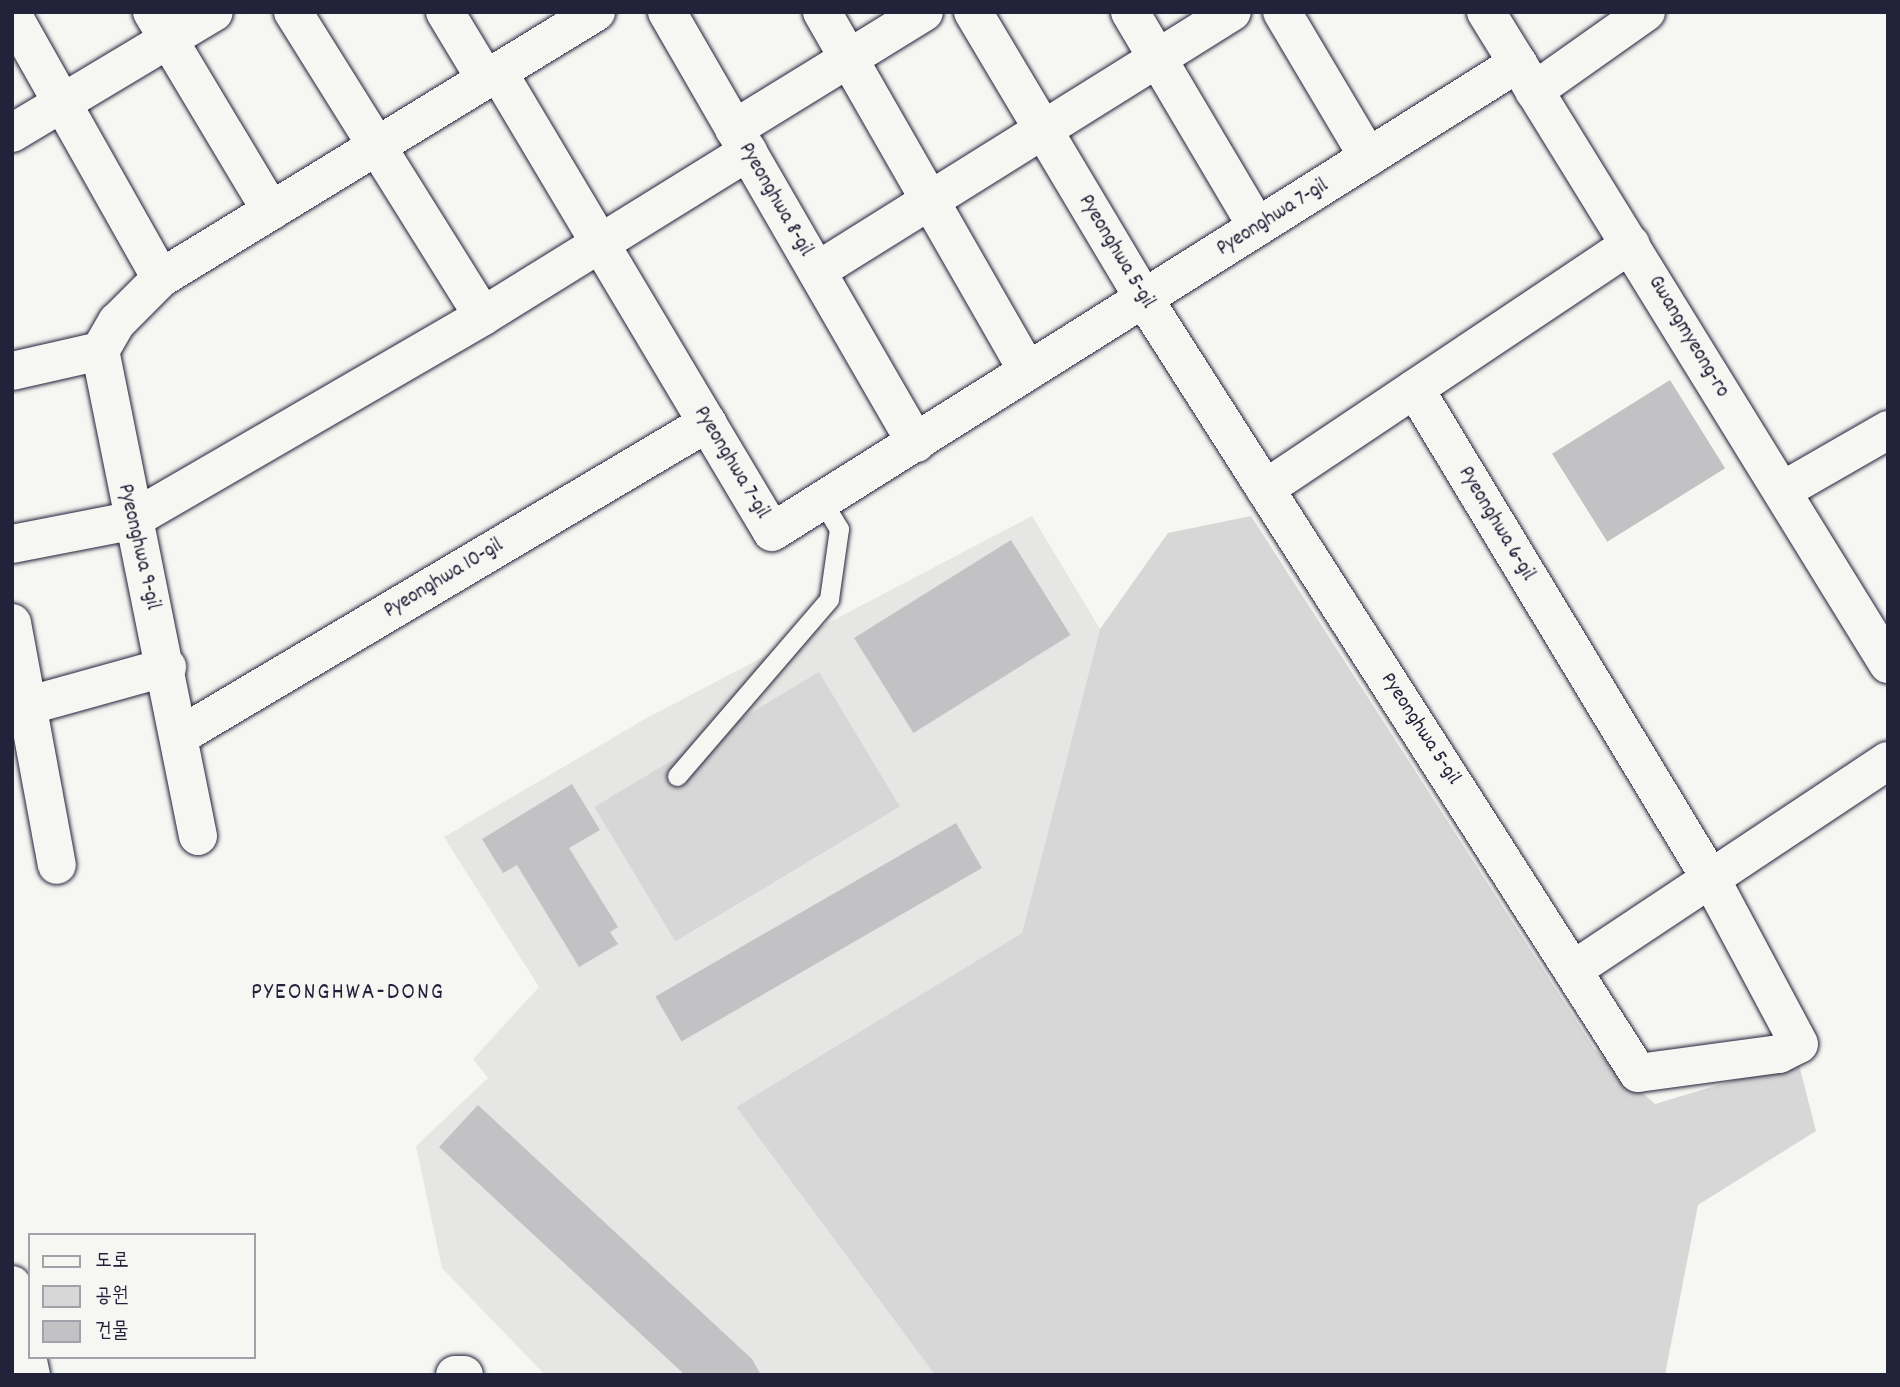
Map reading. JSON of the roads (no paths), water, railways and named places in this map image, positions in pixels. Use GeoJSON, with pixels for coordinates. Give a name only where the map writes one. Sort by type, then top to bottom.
{"type":"FeatureCollection","features":[{"type":"Feature","properties":{"kind":"street"},"geometry":{"type":"LineString","coordinates":[[12,133],[63,103],[160,26],[214,12]]}},
{"type":"Feature","properties":{"kind":"street"},"geometry":{"type":"LineString","coordinates":[[293,12],[483,316]]}},
{"type":"Feature","properties":{"kind":"street"},"geometry":{"type":"LineString","coordinates":[[445,12],[492,76]]}},
{"type":"Feature","properties":{"kind":"street"},"geometry":{"type":"LineString","coordinates":[[12,371],[100,351],[117,322],[161,278],[596,12]]}},
{"type":"Feature","properties":{"kind":"street","name":"Pyeonghwa 8-gil"},"geometry":{"type":"LineString","coordinates":[[667,12],[817,271],[1232,12]]}},
{"type":"Feature","properties":{"kind":"street"},"geometry":{"type":"LineString","coordinates":[[822,12],[1028,372]]}},
{"type":"Feature","properties":{"kind":"street"},"geometry":{"type":"LineString","coordinates":[[12,544],[130,521],[483,316],[599,243],[741,141],[848,58],[924,12]]}},
{"type":"Feature","properties":{"kind":"street","name":"Pyeonghwa 5-gil"},"geometry":{"type":"LineString","coordinates":[[973,12],[1144,299],[1576,968],[1638,1073],[1779,1054],[1799,1044],[1712,881]]}},
{"type":"Feature","properties":{"kind":"street"},"geometry":{"type":"LineString","coordinates":[[1130,12],[1257,227]]}},
{"type":"Feature","properties":{"kind":"street"},"geometry":{"type":"LineString","coordinates":[[1282,12],[1368,158]]}},
{"type":"Feature","properties":{"kind":"street","name":"Gwangmyeong-ro"},"geometry":{"type":"LineString","coordinates":[[1486,12],[1888,664]]}},
{"type":"Feature","properties":{"kind":"street","name":"Pyeonghwa 7-gil"},"geometry":{"type":"LineString","coordinates":[[492,76],[599,243],[772,532],[1368,158],[1646,12]]}},
{"type":"Feature","properties":{"kind":"street"},"geometry":{"type":"LineString","coordinates":[[12,14],[161,278]]}},
{"type":"Feature","properties":{"kind":"street"},"geometry":{"type":"LineString","coordinates":[[160,26],[271,211]]}},
{"type":"Feature","properties":{"kind":"street"},"geometry":{"type":"LineString","coordinates":[[1265,489],[1631,244]]}},
{"type":"Feature","properties":{"kind":"street"},"geometry":{"type":"LineString","coordinates":[[817,271],[916,443]]}},
{"type":"Feature","properties":{"kind":"street","name":"Pyeonghwa 9-gil"},"geometry":{"type":"LineString","coordinates":[[100,351],[130,521],[167,667],[198,836]]}},
{"type":"Feature","properties":{"kind":"street","name":"Pyeonghwa 6-gil"},"geometry":{"type":"LineString","coordinates":[[1415,388],[1712,881]]}},
{"type":"Feature","properties":{"kind":"street","name":"Pyeonghwa 10-gil"},"geometry":{"type":"LineString","coordinates":[[181,735],[707,423]]}},
{"type":"Feature","properties":{"kind":"street"},"geometry":{"type":"LineString","coordinates":[[1782,491],[1888,430]]}},
{"type":"Feature","properties":{"kind":"street"},"geometry":{"type":"LineString","coordinates":[[12,623],[20,708],[57,865]]}},
{"type":"Feature","properties":{"kind":"street"},"geometry":{"type":"LineString","coordinates":[[20,708],[167,667]]}},
{"type":"Feature","properties":{"kind":"street"},"geometry":{"type":"LineString","coordinates":[[1576,968],[1712,881],[1888,761]]}},
{"type":"Feature","properties":{"kind":"street"},"geometry":{"type":"LineString","coordinates":[[12,1285],[31,1375]]}},
{"type":"Feature","properties":{"kind":"street"},"geometry":{"type":"LineString","coordinates":[[455,1375],[464,1375]]}},
{"type":"Feature","properties":{"kind":"lane"},"geometry":{"type":"LineString","coordinates":[[677,776],[829,599],[839,528],[822,501]]}},
{"type":"Feature","properties":{"kind":"district","name":"PYEONGHWA-DONG"},"geometry":{"type":"Point","coordinates":[348,994]}}]}
